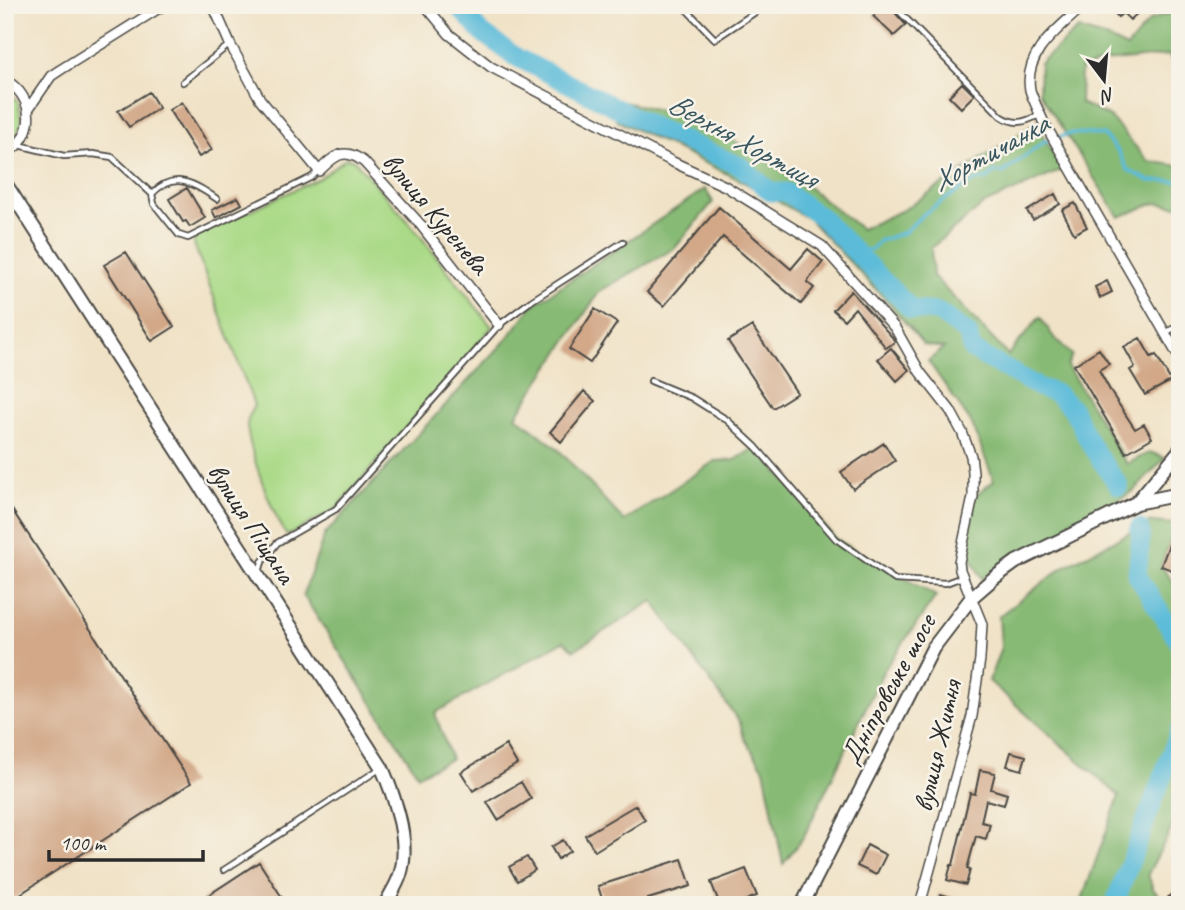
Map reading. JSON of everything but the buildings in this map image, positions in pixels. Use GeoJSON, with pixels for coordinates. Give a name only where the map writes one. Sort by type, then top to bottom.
{"type":"FeatureCollection","features":[{"type":"Feature","properties":{"kind":"street"},"geometry":{"type":"LineString","coordinates":[[29,108],[51,76],[164,5]]}},
{"type":"Feature","properties":{"kind":"street"},"geometry":{"type":"LineString","coordinates":[[214,5],[230,44],[260,99],[319,171]]}},
{"type":"Feature","properties":{"kind":"street"},"geometry":{"type":"LineString","coordinates":[[425,5],[449,34],[491,67],[673,162],[725,186],[822,246],[895,328],[920,372],[950,410],[962,432],[974,472],[973,506],[959,562],[962,577]]}},
{"type":"Feature","properties":{"kind":"street"},"geometry":{"type":"LineString","coordinates":[[1084,5],[1034,58],[1030,68],[1031,91],[1050,132],[1180,359]]}},
{"type":"Feature","properties":{"kind":"street"},"geometry":{"type":"LineString","coordinates":[[5,80],[20,91],[29,108],[30,120],[19,145],[5,154]]}},
{"type":"Feature","properties":{"kind":"street","name":"вулиця Куренева"},"geometry":{"type":"LineString","coordinates":[[319,171],[334,156],[342,153],[358,156],[420,223],[499,325]]}},
{"type":"Feature","properties":{"kind":"street","name":"вулиця Піщана"},"geometry":{"type":"LineString","coordinates":[[5,183],[382,768],[397,805],[402,844],[400,874],[385,905]]}},
{"type":"Feature","properties":{"kind":"street"},"geometry":{"type":"LineString","coordinates":[[1136,503],[1180,450]]}},
{"type":"Feature","properties":{"kind":"street","name":"Дніпровське шосе"},"geometry":{"type":"LineString","coordinates":[[802,905],[933,648],[972,597],[1016,562],[1136,503],[1180,494]]}},
{"type":"Feature","properties":{"kind":"street","name":"вулиця Житня"},"geometry":{"type":"LineString","coordinates":[[920,905],[972,716],[982,624],[962,577]]}},
{"type":"Feature","properties":{"kind":"lane"},"geometry":{"type":"LineString","coordinates":[[682,5],[715,39],[766,5]]}},
{"type":"Feature","properties":{"kind":"lane"},"geometry":{"type":"LineString","coordinates":[[893,5],[1010,123],[1018,123],[1040,114]]}},
{"type":"Feature","properties":{"kind":"lane"},"geometry":{"type":"LineString","coordinates":[[183,82],[230,44]]}},
{"type":"Feature","properties":{"kind":"lane"},"geometry":{"type":"LineString","coordinates":[[19,145],[64,156],[93,154],[112,157],[152,194],[154,204],[180,235],[188,238],[313,177],[319,171]]}},
{"type":"Feature","properties":{"kind":"lane"},"geometry":{"type":"LineString","coordinates":[[152,194],[165,184],[184,181],[193,183],[217,199]]}},
{"type":"Feature","properties":{"kind":"lane"},"geometry":{"type":"LineString","coordinates":[[257,576],[262,562],[277,543],[335,509],[499,325],[531,301],[623,242]]}},
{"type":"Feature","properties":{"kind":"lane"},"geometry":{"type":"LineString","coordinates":[[1164,333],[1180,325]]}},
{"type":"Feature","properties":{"kind":"lane"},"geometry":{"type":"LineString","coordinates":[[651,381],[692,398],[727,420],[756,447],[836,538],[895,580],[946,583],[962,577]]}},
{"type":"Feature","properties":{"kind":"lane"},"geometry":{"type":"LineString","coordinates":[[224,870],[382,768]]}},
{"type":"Feature","properties":{"kind":"green space"},"geometry":{"type":"Polygon","coordinates":[[[1180,10],[1180,70],[1168,55],[1106,62],[1081,69],[1080,103],[1110,117],[1148,161],[1180,166],[1180,206],[1155,203],[1119,217],[1039,92],[1040,63],[1078,29],[1127,48],[1150,20],[1180,10]]]}},
{"type":"Feature","properties":{"kind":"green space"},"geometry":{"type":"Polygon","coordinates":[[[5,88],[18,102],[22,123],[13,139],[5,143],[5,88]]]}},
{"type":"Feature","properties":{"kind":"green space"},"geometry":{"type":"Polygon","coordinates":[[[624,102],[699,119],[803,183],[861,229],[903,210],[1036,123],[1062,170],[984,204],[931,248],[933,276],[1008,355],[1040,317],[1052,335],[1072,355],[1067,366],[1127,464],[1150,452],[1165,458],[1134,491],[982,579],[964,544],[973,497],[994,481],[972,424],[928,361],[944,348],[924,345],[887,301],[809,219],[736,178],[616,120],[624,102]]]}},
{"type":"Feature","properties":{"kind":"green space"},"geometry":{"type":"Polygon","coordinates":[[[346,158],[354,160],[413,227],[492,327],[336,509],[287,536],[257,467],[247,426],[254,405],[194,244],[195,236],[320,178],[346,158]]]}},
{"type":"Feature","properties":{"kind":"green space"},"geometry":{"type":"Polygon","coordinates":[[[705,189],[713,202],[675,248],[600,291],[516,416],[557,448],[624,521],[715,461],[735,460],[756,447],[836,539],[936,596],[884,670],[804,836],[783,864],[764,769],[744,738],[740,723],[653,601],[574,650],[564,641],[435,713],[451,759],[418,775],[303,595],[325,534],[507,339],[532,306],[705,189]]]}},
{"type":"Feature","properties":{"kind":"green space"},"geometry":{"type":"Polygon","coordinates":[[[1150,522],[1176,524],[1161,566],[1180,591],[1180,812],[1148,874],[1153,889],[1167,905],[1080,905],[1119,796],[989,681],[1001,647],[999,616],[1065,566],[1150,522]]]}},
{"type":"Feature","properties":{"kind":"waterway","name":"Верхня Хортиця"},"geometry":{"type":"LineString","coordinates":[[457,5],[481,32],[516,57],[654,127],[742,167],[771,192],[786,192],[822,218],[912,310],[938,312],[968,334],[972,350],[1040,388],[1056,393],[1072,408],[1092,447],[1119,486],[1117,482]]}},
{"type":"Feature","properties":{"kind":"waterway","name":"Хортичанка"},"geometry":{"type":"LineString","coordinates":[[856,252],[872,249],[879,241],[905,232],[922,215],[961,189],[978,180],[987,179],[995,172],[1003,173],[1045,141],[1072,133],[1103,135],[1118,151],[1128,170],[1150,181],[1180,181]]}},
{"type":"Feature","properties":{"kind":"waterway","name":"Верхня Хортиця"},"geometry":{"type":"LineString","coordinates":[[1139,528],[1141,535],[1137,575],[1180,644]]}},
{"type":"Feature","properties":{"kind":"waterway","name":"Верхня Хортиця"},"geometry":{"type":"LineString","coordinates":[[1114,905],[1180,730]]}}]}
